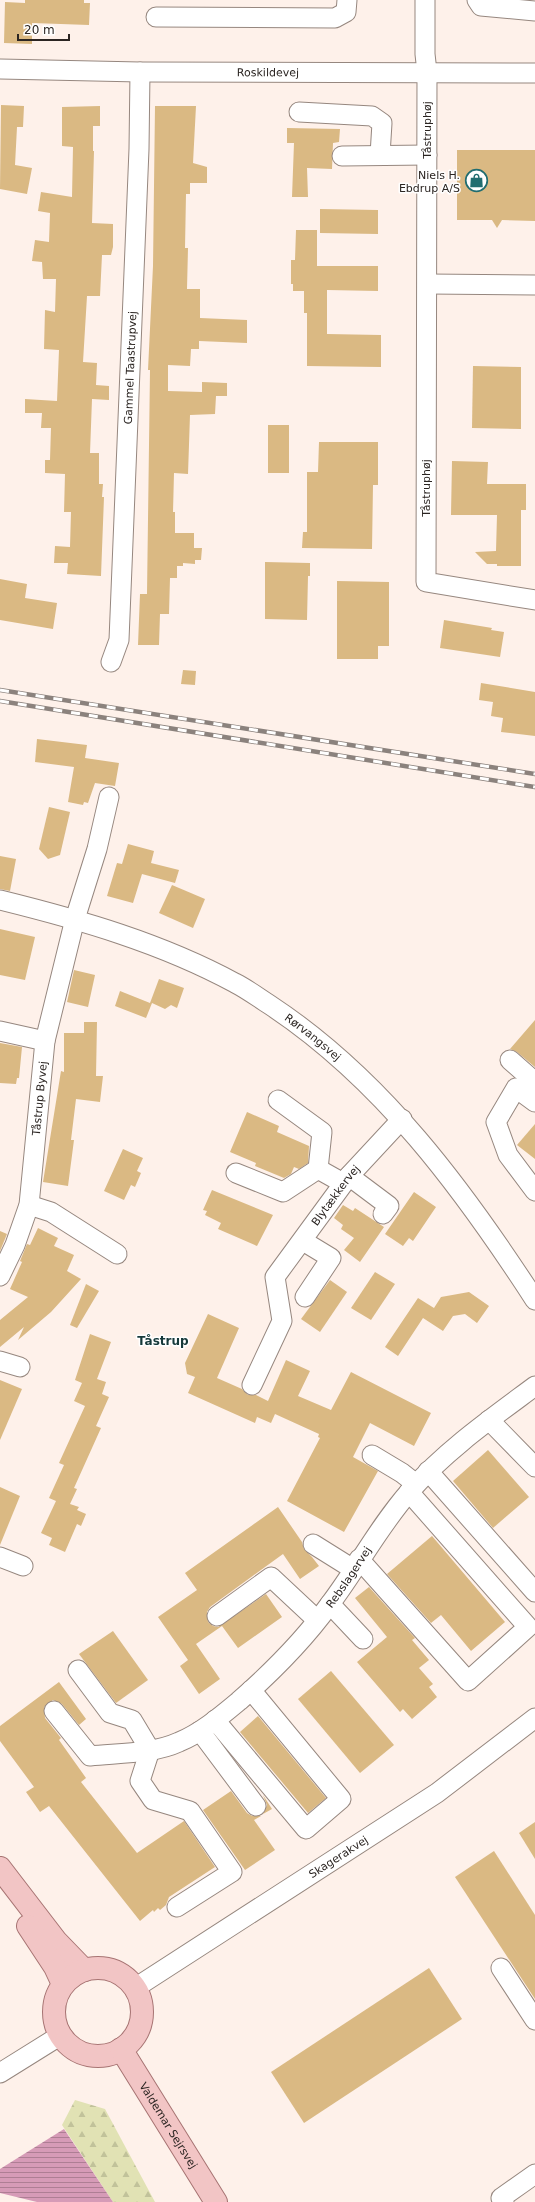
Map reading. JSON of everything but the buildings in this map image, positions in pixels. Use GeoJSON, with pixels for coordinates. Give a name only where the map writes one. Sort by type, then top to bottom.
{"type":"FeatureCollection","features":[{"type":"Feature","properties":{"kind":"main road"},"geometry":{"type":"LineString","coordinates":[[0,1868],[56,1941],[84,1970]]}},
{"type":"Feature","properties":{"kind":"main road"},"geometry":{"type":"LineString","coordinates":[[0,1886],[55,1967],[63,1984]]}},
{"type":"Feature","properties":{"kind":"main road"},"geometry":{"type":"LineString","coordinates":[[103,1968],[121,1974],[135,1988],[141,2004],[142,2017],[138,2030],[131,2040],[121,2049],[106,2055],[89,2055],[74,2049],[61,2035],[55,2023],[54,2009],[57,1996],[63,1984],[73,1975],[84,1970],[103,1968]]}},
{"type":"Feature","properties":{"kind":"main road","name":"Valdemar Sejrsvej"},"geometry":{"type":"LineString","coordinates":[[121,2049],[216,2202]]}},
{"type":"Feature","properties":{"kind":"street"},"geometry":{"type":"LineString","coordinates":[[156,17],[335,18],[346,12],[347,0]]}},
{"type":"Feature","properties":{"kind":"street","name":"Tåstruphøj"},"geometry":{"type":"LineString","coordinates":[[425,0],[425,54],[427,72],[428,284],[426,582],[535,600]]}},
{"type":"Feature","properties":{"kind":"street"},"geometry":{"type":"LineString","coordinates":[[477,0],[481,6],[535,11]]}},
{"type":"Feature","properties":{"kind":"street","name":"Roskildevej"},"geometry":{"type":"LineString","coordinates":[[0,69],[140,72],[535,73]]}},
{"type":"Feature","properties":{"kind":"street","name":"Gammel Taastrupvej"},"geometry":{"type":"LineString","coordinates":[[111,662],[119,640],[139,149],[140,72]]}},
{"type":"Feature","properties":{"kind":"street"},"geometry":{"type":"LineString","coordinates":[[299,112],[372,116],[382,123],[380,155]]}},
{"type":"Feature","properties":{"kind":"street"},"geometry":{"type":"LineString","coordinates":[[342,156],[427,155]]}},
{"type":"Feature","properties":{"kind":"street"},"geometry":{"type":"LineString","coordinates":[[428,284],[535,285]]}},
{"type":"Feature","properties":{"kind":"street","name":"Tåstrup Byvej"},"geometry":{"type":"LineString","coordinates":[[0,1276],[15,1245],[29,1205],[46,1041],[75,919],[97,849],[109,797]]}},
{"type":"Feature","properties":{"kind":"street","name":"Rørvangsvej"},"geometry":{"type":"LineString","coordinates":[[0,900],[75,919],[168,951],[237,984],[296,1022],[340,1058],[402,1119],[442,1168],[533,1293]]}},
{"type":"Feature","properties":{"kind":"street"},"geometry":{"type":"LineString","coordinates":[[0,1031],[46,1041]]}},
{"type":"Feature","properties":{"kind":"street"},"geometry":{"type":"LineString","coordinates":[[510,1060],[535,1082]]}},
{"type":"Feature","properties":{"kind":"street"},"geometry":{"type":"LineString","coordinates":[[535,1102],[516,1088],[496,1122],[508,1155],[535,1190]]}},
{"type":"Feature","properties":{"kind":"street"},"geometry":{"type":"LineString","coordinates":[[278,1100],[322,1132],[318,1169]]}},
{"type":"Feature","properties":{"kind":"street","name":"Blytækkervej"},"geometry":{"type":"LineString","coordinates":[[252,1385],[282,1321],[276,1277],[346,1179],[402,1119]]}},
{"type":"Feature","properties":{"kind":"street"},"geometry":{"type":"LineString","coordinates":[[236,1173],[283,1192],[318,1169]]}},
{"type":"Feature","properties":{"kind":"street"},"geometry":{"type":"LineString","coordinates":[[318,1169],[346,1179],[389,1206],[383,1214]]}},
{"type":"Feature","properties":{"kind":"street"},"geometry":{"type":"LineString","coordinates":[[29,1205],[50,1212],[117,1254]]}},
{"type":"Feature","properties":{"kind":"street"},"geometry":{"type":"LineString","coordinates":[[303,1241],[330,1258],[305,1297]]}},
{"type":"Feature","properties":{"kind":"street"},"geometry":{"type":"LineString","coordinates":[[0,1361],[20,1367]]}},
{"type":"Feature","properties":{"kind":"street","name":"Rebslagervej"},"geometry":{"type":"LineString","coordinates":[[54,1711],[90,1756],[150,1750],[179,1743],[208,1725],[251,1690],[285,1658],[330,1604],[356,1564],[418,1483],[490,1420],[535,1386]]}},
{"type":"Feature","properties":{"kind":"street"},"geometry":{"type":"LineString","coordinates":[[490,1420],[535,1467]]}},
{"type":"Feature","properties":{"kind":"street"},"geometry":{"type":"LineString","coordinates":[[372,1455],[418,1483],[535,1592]]}},
{"type":"Feature","properties":{"kind":"street"},"geometry":{"type":"LineString","coordinates":[[313,1544],[356,1564],[468,1681],[528,1627],[418,1483]]}},
{"type":"Feature","properties":{"kind":"street"},"geometry":{"type":"LineString","coordinates":[[0,1557],[23,1566]]}},
{"type":"Feature","properties":{"kind":"street"},"geometry":{"type":"LineString","coordinates":[[217,1616],[271,1577],[317,1620]]}},
{"type":"Feature","properties":{"kind":"street"},"geometry":{"type":"LineString","coordinates":[[330,1604],[363,1639]]}},
{"type":"Feature","properties":{"kind":"street"},"geometry":{"type":"LineString","coordinates":[[78,1670],[110,1713],[132,1720],[150,1750],[140,1781],[153,1800],[190,1811],[232,1872],[176,1907]]}},
{"type":"Feature","properties":{"kind":"street"},"geometry":{"type":"LineString","coordinates":[[208,1725],[306,1829],[341,1799],[251,1690]]}},
{"type":"Feature","properties":{"kind":"street","name":"Skagerakvej"},"geometry":{"type":"LineString","coordinates":[[135,1988],[437,1793],[535,1718]]}},
{"type":"Feature","properties":{"kind":"street"},"geometry":{"type":"LineString","coordinates":[[208,1725],[256,1806]]}},
{"type":"Feature","properties":{"kind":"street"},"geometry":{"type":"LineString","coordinates":[[501,1968],[535,2020]]}},
{"type":"Feature","properties":{"kind":"street"},"geometry":{"type":"LineString","coordinates":[[0,2073],[61,2035]]}},
{"type":"Feature","properties":{"kind":"street"},"geometry":{"type":"LineString","coordinates":[[504,2202],[501,2198],[535,2174]]}},
{"type":"Feature","properties":{"kind":"green space"},"geometry":{"type":"Polygon","coordinates":[[[75,2100],[105,2109],[155,2202],[113,2202],[62,2125],[75,2100]]]}},
{"type":"Feature","properties":{"kind":"shaded area"},"geometry":{"type":"Polygon","coordinates":[[[64,2129],[113,2202],[37,2202],[0,2193],[0,2169],[64,2129]]]}},
{"type":"Feature","properties":{"kind":"railway"},"geometry":{"type":"LineString","coordinates":[[0,690],[535,774]]}},
{"type":"Feature","properties":{"kind":"railway"},"geometry":{"type":"LineString","coordinates":[[0,701],[535,787]]}},
{"type":"Feature","properties":{"kind":"place","name":"Niels H. Ebdrup A/S"},"geometry":{"type":"Point","coordinates":[476,181]}},
{"type":"Feature","properties":{"kind":"district","name":"Tåstrup"},"geometry":{"type":"Point","coordinates":[163,1341]}}]}
